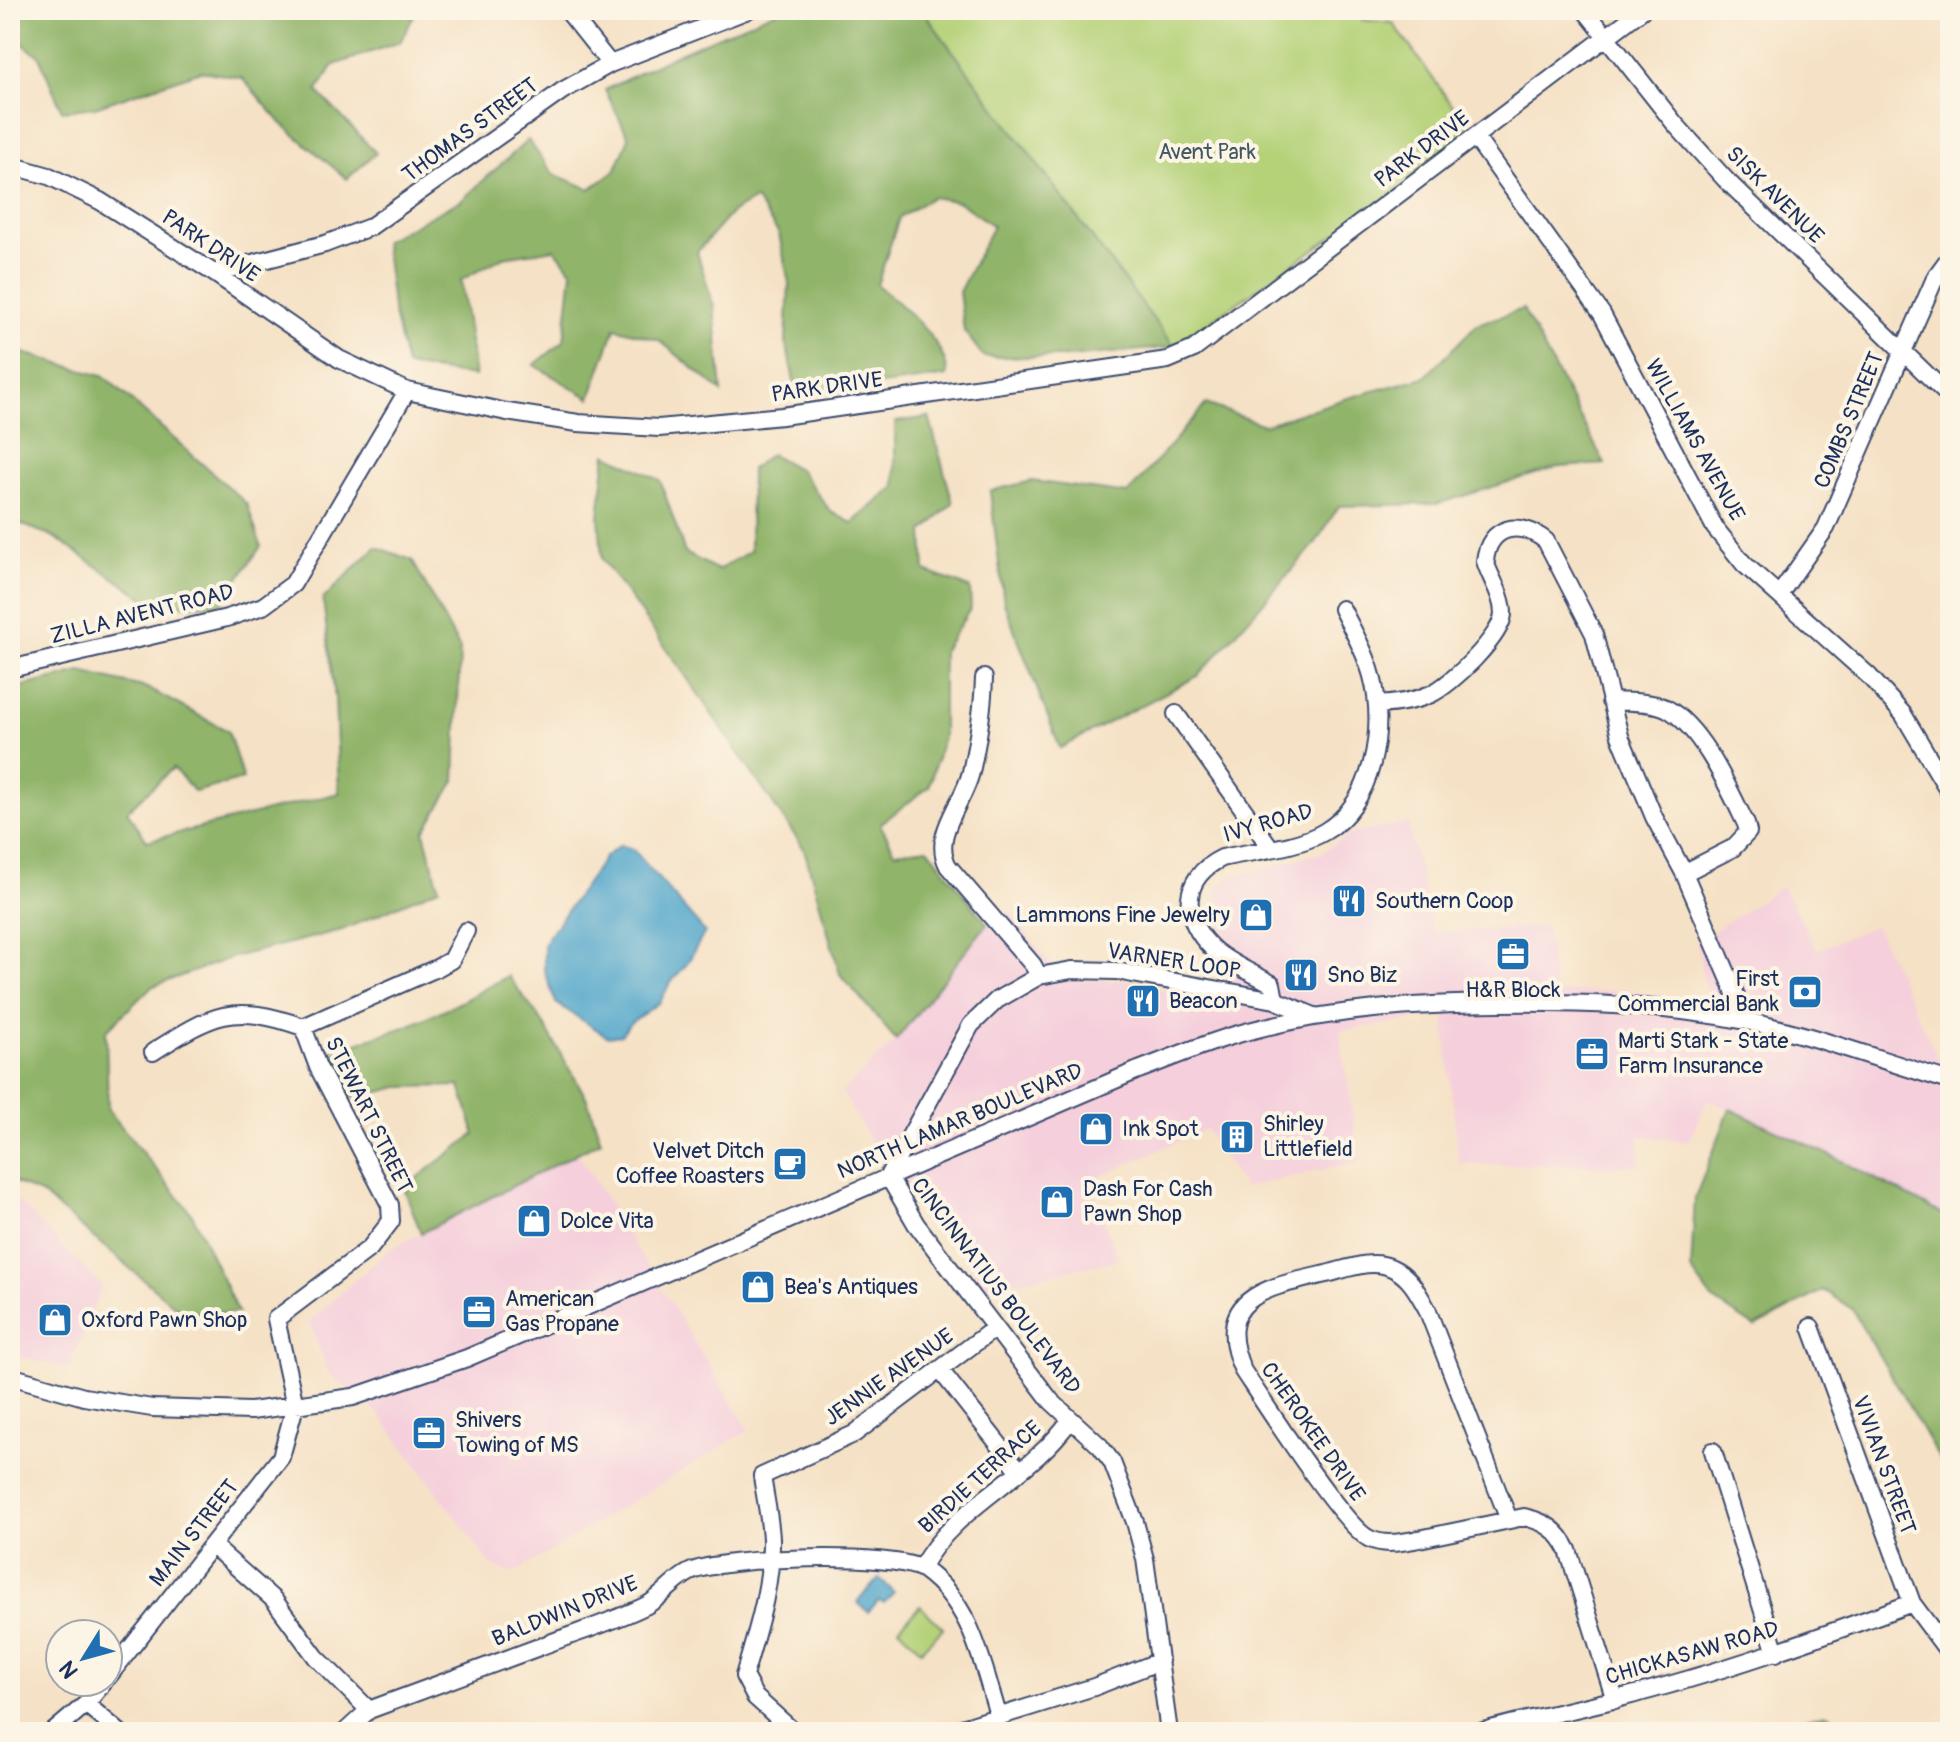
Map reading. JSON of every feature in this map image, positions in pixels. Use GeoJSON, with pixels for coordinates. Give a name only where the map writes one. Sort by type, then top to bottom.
{"type":"FeatureCollection","features":[{"type":"Feature","properties":{"kind":"street"},"geometry":{"type":"LineString","coordinates":[[567,10],[610,64]]}},
{"type":"Feature","properties":{"kind":"street","name":"THOMAS STREET"},"geometry":{"type":"LineString","coordinates":[[214,273],[325,244],[370,227],[562,91],[610,64],[748,10]]}},
{"type":"Feature","properties":{"kind":"street","name":"SISK AVENUE"},"geometry":{"type":"LineString","coordinates":[[1585,10],[1675,124],[1725,179],[1950,397]]}},
{"type":"Feature","properties":{"kind":"street","name":"PARK DRIVE"},"geometry":{"type":"LineString","coordinates":[[10,165],[49,176],[100,201],[214,273],[339,359],[407,391],[570,422],[659,428],[782,416],[1168,360],[1194,349],[1642,10]]}},
{"type":"Feature","properties":{"kind":"street","name":"WILLIAMS AVENUE"},"geometry":{"type":"LineString","coordinates":[[1475,137],[1602,314],[1715,528],[1744,564],[1873,680],[1903,714],[1945,771],[1950,793]]}},
{"type":"Feature","properties":{"kind":"street","name":"COMBS STREET"},"geometry":{"type":"LineString","coordinates":[[1779,595],[1826,528],[1936,276],[1950,257]]}},
{"type":"Feature","properties":{"kind":"street","name":"ZILLA AVENT ROAD"},"geometry":{"type":"LineString","coordinates":[[10,669],[227,618],[263,606],[293,584],[407,391]]}},
{"type":"Feature","properties":{"kind":"street"},"geometry":{"type":"LineString","coordinates":[[1377,705],[1408,703],[1435,693],[1492,639],[1499,627],[1502,609],[1485,561],[1492,539],[1500,533],[1523,528],[1534,531],[1546,541],[1594,634],[1620,736],[1684,873],[1736,996],[1735,1019]]}},
{"type":"Feature","properties":{"kind":"street","name":"IVY ROAD"},"geometry":{"type":"LineString","coordinates":[[1275,1000],[1272,984],[1228,960],[1202,936],[1191,914],[1189,896],[1200,872],[1210,864],[1222,858],[1303,841],[1324,832],[1351,807],[1368,775],[1376,744],[1377,705],[1366,657],[1342,609]]}},
{"type":"Feature","properties":{"kind":"street"},"geometry":{"type":"LineString","coordinates":[[984,678],[982,712],[970,777],[951,818],[942,843],[943,852],[948,866],[1039,976]]}},
{"type":"Feature","properties":{"kind":"street"},"geometry":{"type":"LineString","coordinates":[[1610,701],[1666,708],[1683,723],[1704,745],[1746,824],[1748,832],[1733,848],[1684,873]]}},
{"type":"Feature","properties":{"kind":"street"},"geometry":{"type":"LineString","coordinates":[[1176,714],[1270,847]]}},
{"type":"Feature","properties":{"kind":"street"},"geometry":{"type":"LineString","coordinates":[[153,1052],[208,1019],[225,1014],[259,1013],[303,1027],[451,960],[466,931]]}},
{"type":"Feature","properties":{"kind":"street","name":"VARNER LOOP"},"geometry":{"type":"LineString","coordinates":[[888,1176],[971,1025],[997,1000],[1039,976],[1072,970],[1116,971],[1275,1000],[1315,1016]]}},
{"type":"Feature","properties":{"kind":"street","name":"NORTH LAMAR BOULEVARD"},"geometry":{"type":"LineString","coordinates":[[10,1376],[84,1397],[152,1408],[251,1411],[353,1397],[467,1358],[1102,1084],[1206,1044],[1259,1028],[1363,1008],[1559,1002],[1621,1004],[1735,1019],[1950,1081]]}},
{"type":"Feature","properties":{"kind":"street","name":"STEWART STREET"},"geometry":{"type":"LineString","coordinates":[[295,1406],[276,1319],[370,1248],[391,1221],[390,1205],[318,1067],[303,1027]]}},
{"type":"Feature","properties":{"kind":"street","name":"CINCINNATIUS BOULEVARD"},"geometry":{"type":"LineString","coordinates":[[888,1176],[916,1224],[1051,1401],[1100,1446],[1112,1462],[1145,1559],[1169,1732]]}},
{"type":"Feature","properties":{"kind":"street","name":"CHEROKEE DRIVE"},"geometry":{"type":"LineString","coordinates":[[1509,1520],[1427,1309],[1404,1275],[1390,1267],[1372,1263],[1277,1285],[1255,1294],[1244,1305],[1233,1337],[1234,1351],[1243,1371],[1331,1497],[1366,1538],[1391,1543],[1509,1520],[1524,1517],[1541,1521],[1561,1535],[1615,1700]]}},
{"type":"Feature","properties":{"kind":"street","name":"VIVIAN STREET"},"geometry":{"type":"LineString","coordinates":[[1811,1327],[1912,1603],[1950,1654]]}},
{"type":"Feature","properties":{"kind":"street","name":"JENNIE AVENUE"},"geometry":{"type":"LineString","coordinates":[[770,1561],[769,1519],[762,1476],[854,1434],[995,1328]]}},
{"type":"Feature","properties":{"kind":"street"},"geometry":{"type":"LineString","coordinates":[[940,1370],[1019,1470]]}},
{"type":"Feature","properties":{"kind":"street","name":"MAIN STREET"},"geometry":{"type":"LineString","coordinates":[[124,1657],[281,1457],[295,1406]]}},
{"type":"Feature","properties":{"kind":"street","name":"BIRDIE TERRACE"},"geometry":{"type":"LineString","coordinates":[[921,1568],[940,1539],[1061,1433],[1070,1420]]}},
{"type":"Feature","properties":{"kind":"street"},"geometry":{"type":"LineString","coordinates":[[1713,1451],[1776,1653]]}},
{"type":"Feature","properties":{"kind":"street"},"geometry":{"type":"LineString","coordinates":[[213,1546],[274,1600],[316,1657],[369,1710]]}},
{"type":"Feature","properties":{"kind":"street","name":"BALDWIN DRIVE"},"geometry":{"type":"LineString","coordinates":[[345,1732],[369,1710],[649,1604],[691,1571],[723,1564],[805,1558],[881,1559],[921,1568]]}},
{"type":"Feature","properties":{"kind":"street"},"geometry":{"type":"LineString","coordinates":[[770,1561],[764,1606],[744,1676],[755,1697],[794,1732]]}},
{"type":"Feature","properties":{"kind":"street"},"geometry":{"type":"LineString","coordinates":[[921,1568],[945,1589],[966,1616],[999,1718]]}},
{"type":"Feature","properties":{"kind":"street","name":"CHICKASAW ROAD"},"geometry":{"type":"LineString","coordinates":[[1480,1732],[1536,1716],[1615,1700],[1776,1653],[1912,1603]]}},
{"type":"Feature","properties":{"kind":"street"},"geometry":{"type":"LineString","coordinates":[[949,1732],[1094,1687],[1160,1661]]}},
{"type":"Feature","properties":{"kind":"street"},"geometry":{"type":"LineString","coordinates":[[53,1732],[91,1698]]}},
{"type":"Feature","properties":{"kind":"street"},"geometry":{"type":"LineString","coordinates":[[86,1704],[119,1732]]}},
{"type":"Feature","properties":{"kind":"shaded area"},"geometry":{"type":"Polygon","coordinates":[[[1408,823],[1433,932],[1546,927],[1555,993],[1622,990],[1709,1003],[1696,943],[1782,886],[1817,950],[1875,926],[1937,1056],[1950,1060],[1950,1218],[1834,1157],[1708,1099],[1688,1142],[1640,1136],[1639,1166],[1459,1164],[1444,1016],[1340,1031],[1359,1161],[1244,1188],[1206,1129],[1090,1181],[1118,1260],[986,1288],[923,1189],[903,1198],[842,1092],[895,1041],[987,924],[1010,912],[1050,964],[1069,980],[1117,980],[1234,1003],[1216,889],[1229,878],[1323,852],[1349,834],[1408,823]]]}},
{"type":"Feature","properties":{"kind":"shaded area"},"geometry":{"type":"Polygon","coordinates":[[[577,1152],[749,1430],[513,1574],[492,1566],[379,1414],[329,1374],[309,1322],[390,1249],[577,1152]]]}},
{"type":"Feature","properties":{"kind":"shaded area"},"geometry":{"type":"Polygon","coordinates":[[[10,1193],[102,1286],[69,1368],[10,1355],[10,1193]]]}},
{"type":"Feature","properties":{"kind":"green space"},"geometry":{"type":"Polygon","coordinates":[[[10,10],[417,10],[400,42],[334,65],[317,91],[376,153],[347,179],[282,124],[242,78],[201,71],[95,107],[62,111],[39,56],[10,34],[10,10]]]}},
{"type":"Feature","properties":{"kind":"green space"},"geometry":{"type":"Polygon","coordinates":[[[779,10],[922,10],[1174,347],[1068,357],[984,357],[964,331],[959,292],[993,226],[959,202],[932,197],[899,218],[877,285],[932,338],[946,363],[947,376],[797,396],[786,342],[789,283],[779,234],[755,199],[732,212],[697,252],[714,307],[722,392],[659,340],[615,328],[590,398],[534,365],[564,341],[572,272],[555,249],[503,257],[461,280],[475,376],[406,366],[392,305],[384,241],[462,200],[528,140],[553,174],[590,189],[615,171],[629,138],[605,90],[675,55],[779,10]]]}},
{"type":"Feature","properties":{"kind":"green space","name":"Avent Park"},"geometry":{"type":"Polygon","coordinates":[[[922,10],[1362,10],[1362,20],[1393,23],[1475,137],[1174,347],[922,10]]]}},
{"type":"Feature","properties":{"kind":"green space"},"geometry":{"type":"Polygon","coordinates":[[[1523,309],[1605,464],[1558,467],[1437,504],[1339,506],[1315,544],[1198,676],[1060,748],[1004,603],[990,491],[1032,481],[1128,494],[1206,404],[1264,425],[1425,377],[1477,324],[1523,309]]]}},
{"type":"Feature","properties":{"kind":"green space"},"geometry":{"type":"Polygon","coordinates":[[[10,349],[105,377],[247,504],[261,546],[221,604],[156,606],[52,536],[10,520],[10,349]]]}},
{"type":"Feature","properties":{"kind":"green space"},"geometry":{"type":"Polygon","coordinates":[[[929,417],[953,503],[923,532],[925,571],[970,588],[971,608],[943,651],[943,736],[929,787],[880,824],[895,852],[928,848],[987,924],[896,1040],[840,974],[804,849],[602,559],[599,516],[606,454],[660,480],[685,553],[718,570],[750,551],[751,469],[771,454],[800,470],[831,512],[852,523],[895,487],[895,422],[929,417]]]}},
{"type":"Feature","properties":{"kind":"green space"},"geometry":{"type":"Polygon","coordinates":[[[376,547],[412,560],[460,649],[455,781],[424,832],[439,888],[342,930],[233,957],[151,987],[106,1031],[108,1110],[192,1214],[238,1313],[183,1313],[43,1195],[10,1180],[10,752],[18,740],[19,687],[81,672],[147,688],[228,731],[243,779],[195,792],[173,768],[127,811],[147,841],[339,793],[335,699],[323,599],[376,547]]]}},
{"type":"Feature","properties":{"kind":"green space"},"geometry":{"type":"Polygon","coordinates":[[[508,976],[543,1023],[587,1099],[601,1141],[421,1233],[404,1188],[475,1134],[460,1086],[399,1087],[351,1099],[332,1051],[408,1026],[508,976]]]}},
{"type":"Feature","properties":{"kind":"green space"},"geometry":{"type":"Polygon","coordinates":[[[1730,1109],[1834,1157],[1950,1218],[1950,1477],[1852,1309],[1823,1290],[1755,1327],[1712,1299],[1691,1270],[1695,1198],[1730,1109]]]}},
{"type":"Feature","properties":{"kind":"green space"},"geometry":{"type":"Polygon","coordinates":[[[920,1606],[943,1628],[921,1650],[899,1628],[920,1606]]]}},
{"type":"Feature","properties":{"kind":"green space"},"geometry":{"type":"Polygon","coordinates":[[[1826,1714],[1846,1722],[1857,1732],[1766,1732],[1781,1723],[1826,1714]]]}},
{"type":"Feature","properties":{"kind":"water"},"geometry":{"type":"Polygon","coordinates":[[[620,845],[633,849],[705,932],[660,1002],[629,1024],[621,1035],[608,1037],[556,1003],[544,970],[544,943],[605,857],[620,845]]]}},
{"type":"Feature","properties":{"kind":"water"},"geometry":{"type":"Polygon","coordinates":[[[879,1578],[894,1592],[884,1603],[879,1600],[868,1612],[857,1602],[879,1578]]]}},
{"type":"Feature","properties":{"kind":"place","name":"Southern Coop"},"geometry":{"type":"Point","coordinates":[1349,901]}},
{"type":"Feature","properties":{"kind":"place","name":"Lammons Fine Jewelry"},"geometry":{"type":"Point","coordinates":[1256,915]}},
{"type":"Feature","properties":{"kind":"place","name":"H&R Block"},"geometry":{"type":"Point","coordinates":[1513,954]}},
{"type":"Feature","properties":{"kind":"place","name":"Sno Biz"},"geometry":{"type":"Point","coordinates":[1301,975]}},
{"type":"Feature","properties":{"kind":"place","name":"First Commercial Bank"},"geometry":{"type":"Point","coordinates":[1805,992]}},
{"type":"Feature","properties":{"kind":"place","name":"Beacon"},"geometry":{"type":"Point","coordinates":[1143,1001]}},
{"type":"Feature","properties":{"kind":"place","name":"Marti Stark - State Farm Insurance"},"geometry":{"type":"Point","coordinates":[1592,1054]}},
{"type":"Feature","properties":{"kind":"place","name":"Ink Spot"},"geometry":{"type":"Point","coordinates":[1096,1129]}},
{"type":"Feature","properties":{"kind":"place","name":"Shirley Littlefield"},"geometry":{"type":"Point","coordinates":[1237,1137]}},
{"type":"Feature","properties":{"kind":"place","name":"Velvet Ditch Coffee Roasters"},"geometry":{"type":"Point","coordinates":[790,1164]}},
{"type":"Feature","properties":{"kind":"place","name":"Dash For Cash Pawn Shop"},"geometry":{"type":"Point","coordinates":[1057,1202]}},
{"type":"Feature","properties":{"kind":"place","name":"Dolce Vita"},"geometry":{"type":"Point","coordinates":[534,1221]}},
{"type":"Feature","properties":{"kind":"place","name":"Bea's Antiques"},"geometry":{"type":"Point","coordinates":[758,1287]}},
{"type":"Feature","properties":{"kind":"place","name":"American Gas Propane"},"geometry":{"type":"Point","coordinates":[479,1312]}},
{"type":"Feature","properties":{"kind":"place","name":"Oxford Pawn Shop"},"geometry":{"type":"Point","coordinates":[55,1320]}},
{"type":"Feature","properties":{"kind":"place","name":"Shivers Towing of MS"},"geometry":{"type":"Point","coordinates":[429,1433]}}]}
